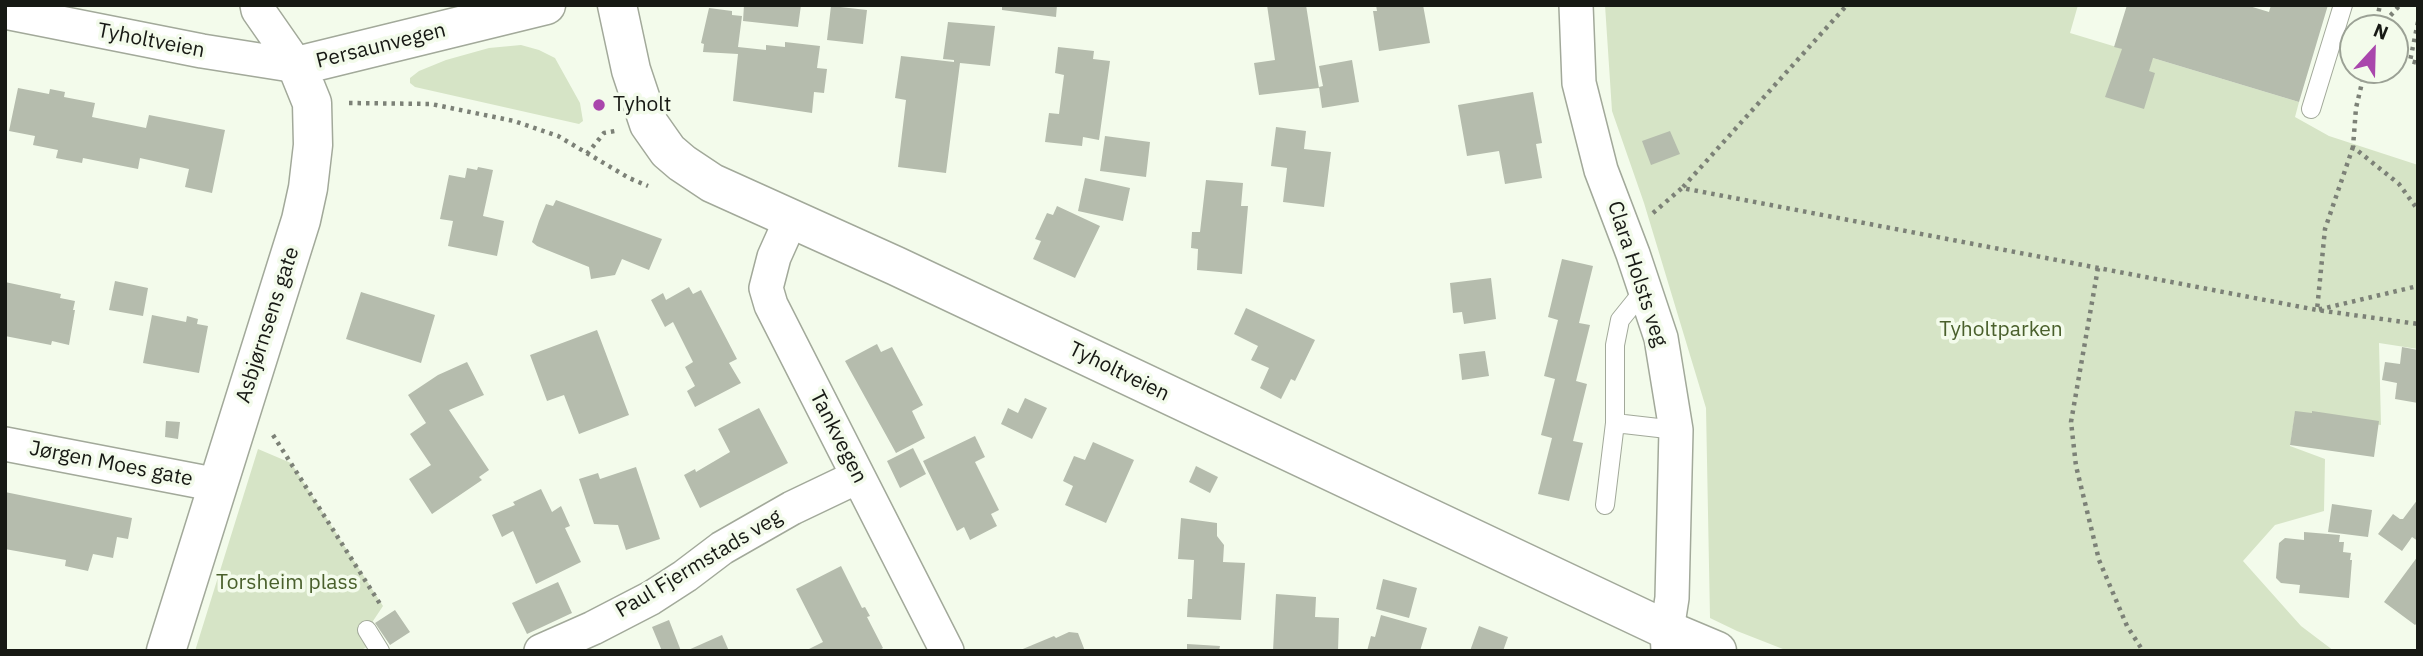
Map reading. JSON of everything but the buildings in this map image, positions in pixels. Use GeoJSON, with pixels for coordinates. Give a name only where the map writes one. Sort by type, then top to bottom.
{"type":"FeatureCollection","features":[{"type":"Feature","properties":{"kind":"street","name":"Asbjørnsens gate"},"geometry":{"type":"LineString","coordinates":[[166,651],[291,254],[303,209],[313,145],[312,103],[297,66],[257,5]]}},
{"type":"Feature","properties":{"kind":"street","name":"Persaunvegen"},"geometry":{"type":"LineString","coordinates":[[297,66],[547,5]]}},
{"type":"Feature","properties":{"kind":"street","name":"Tyholtveien"},"geometry":{"type":"LineString","coordinates":[[617,5],[631,70],[649,124],[668,151],[712,183],[1667,640],[1717,651]]}},
{"type":"Feature","properties":{"kind":"street","name":"Clara Holsts veg"},"geometry":{"type":"LineString","coordinates":[[1576,5],[1579,83],[1601,170],[1661,338],[1676,430],[1672,598],[1667,640]]}},
{"type":"Feature","properties":{"kind":"street","name":"Tyholtveien"},"geometry":{"type":"LineString","coordinates":[[5,12],[202,51],[297,66]]}},
{"type":"Feature","properties":{"kind":"street","name":"Tankvegen"},"geometry":{"type":"LineString","coordinates":[[791,219],[774,257],[765,288],[771,305],[947,651]]}},
{"type":"Feature","properties":{"kind":"street","name":"Jørgen Moes gate"},"geometry":{"type":"LineString","coordinates":[[5,443],[218,485]]}},
{"type":"Feature","properties":{"kind":"street","name":"Paul Fjermstads veg"},"geometry":{"type":"LineString","coordinates":[[541,651],[593,628],[651,597],[722,548],[792,508],[857,477]]}},
{"type":"Feature","properties":{"kind":"lane"},"geometry":{"type":"LineString","coordinates":[[2311,109],[2343,5]]}},
{"type":"Feature","properties":{"kind":"lane"},"geometry":{"type":"LineString","coordinates":[[1605,505],[1615,423],[1615,345],[1620,320],[1644,289]]}},
{"type":"Feature","properties":{"kind":"lane"},"geometry":{"type":"LineString","coordinates":[[1615,423],[1676,430]]}},
{"type":"Feature","properties":{"kind":"lane"},"geometry":{"type":"LineString","coordinates":[[367,630],[380,651]]}},
{"type":"Feature","properties":{"kind":"path"},"geometry":{"type":"LineString","coordinates":[[1626,236],[1682,188],[1847,5]]}},
{"type":"Feature","properties":{"kind":"path"},"geometry":{"type":"LineString","coordinates":[[2418,22],[2410,61],[2418,63]]}},
{"type":"Feature","properties":{"kind":"path"},"geometry":{"type":"LineString","coordinates":[[2317,310],[2325,229],[2353,146],[2356,108],[2362,84]]}},
{"type":"Feature","properties":{"kind":"path"},"geometry":{"type":"LineString","coordinates":[[312,103],[431,104],[542,129],[587,154]]}},
{"type":"Feature","properties":{"kind":"path"},"geometry":{"type":"LineString","coordinates":[[2353,146],[2399,184],[2418,210]]}},
{"type":"Feature","properties":{"kind":"path"},"geometry":{"type":"LineString","coordinates":[[1682,188],[2317,310],[2418,324]]}},
{"type":"Feature","properties":{"kind":"path"},"geometry":{"type":"LineString","coordinates":[[2098,268],[2071,422],[2076,466],[2099,560],[2127,626],[2143,651]]}},
{"type":"Feature","properties":{"kind":"path"},"geometry":{"type":"LineString","coordinates":[[2317,310],[2418,286]]}},
{"type":"Feature","properties":{"kind":"path"},"geometry":{"type":"LineString","coordinates":[[246,393],[383,606],[367,630]]}},
{"type":"Feature","properties":{"kind":"green space","name":"Tyholtparken"},"geometry":{"type":"Polygon","coordinates":[[[1605,5],[2078,5],[2070,33],[2299,102],[2295,117],[2329,136],[2418,165],[2418,349],[2379,343],[2381,425],[2295,413],[2290,446],[2325,459],[2324,511],[2275,525],[2243,561],[2301,626],[2334,651],[1788,651],[1710,618],[1706,408],[1644,203],[1612,111],[1605,5]]]}},
{"type":"Feature","properties":{"kind":"green space"},"geometry":{"type":"Polygon","coordinates":[[[521,45],[555,58],[580,103],[583,121],[579,124],[415,87],[410,83],[410,78],[419,71],[446,60],[489,48],[521,45]]]}},
{"type":"Feature","properties":{"kind":"green space","name":"Torsheim plass"},"geometry":{"type":"Polygon","coordinates":[[[258,449],[291,463],[383,606],[367,630],[375,643],[359,651],[195,651],[258,449]]]}},
{"type":"Feature","properties":{"kind":"place","name":"Tyholt"},"geometry":{"type":"Point","coordinates":[599,105]}}]}
